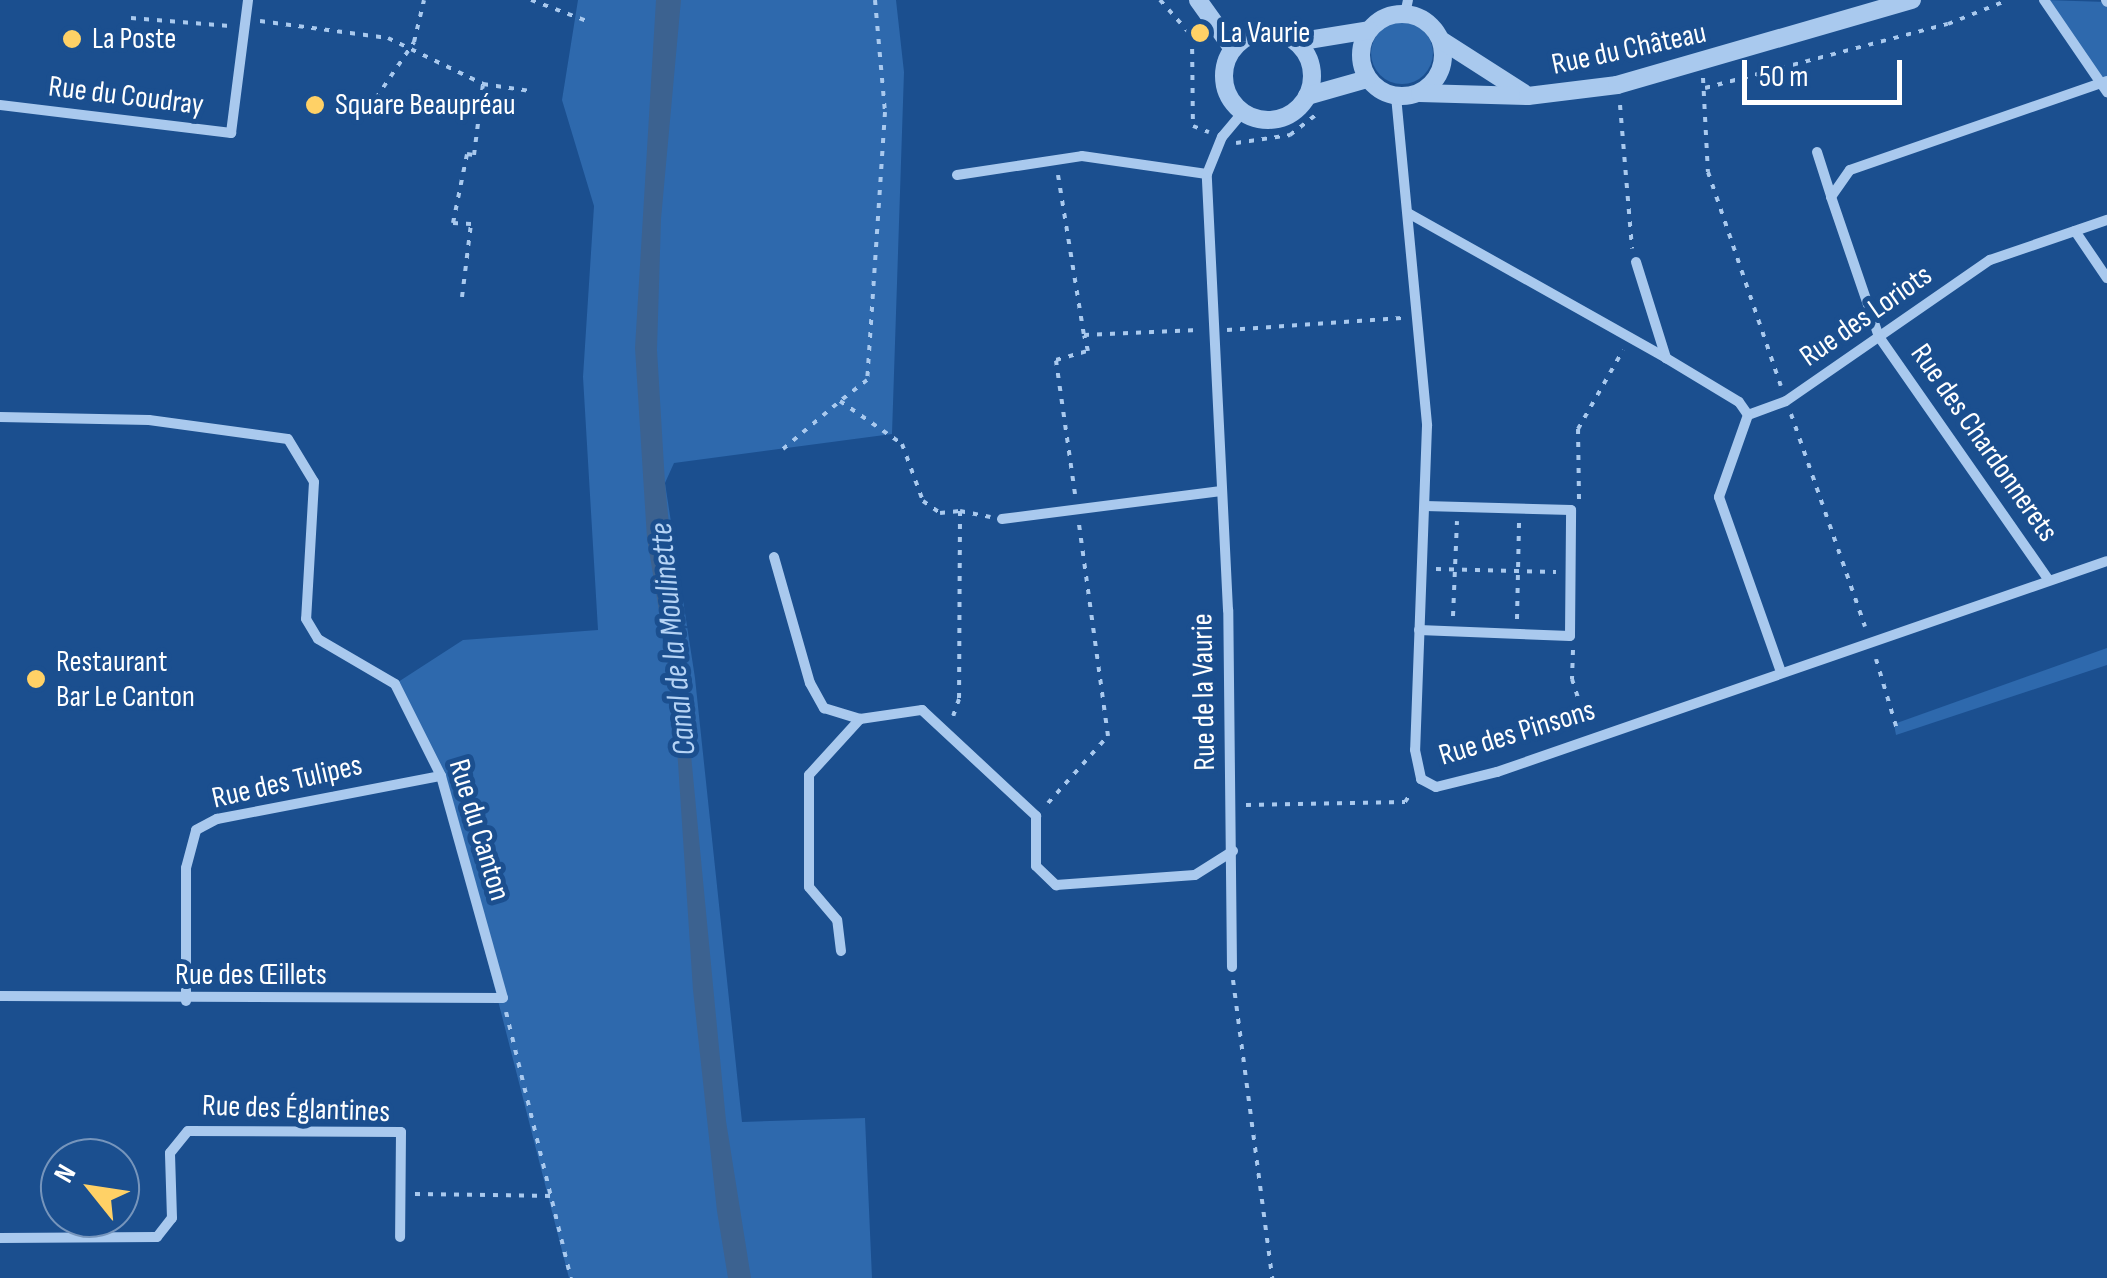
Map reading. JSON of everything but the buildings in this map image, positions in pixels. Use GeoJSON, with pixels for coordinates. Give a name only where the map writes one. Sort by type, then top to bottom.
{"type":"FeatureCollection","features":[{"type":"Feature","properties":{"kind":"street","name":"Rue du Coudray"},"geometry":{"type":"LineString","coordinates":[[0,106],[232,134],[248,0]]}},
{"type":"Feature","properties":{"kind":"street"},"geometry":{"type":"LineString","coordinates":[[1198,0],[1233,49]]}},
{"type":"Feature","properties":{"kind":"street","name":"Rue du Château"},"geometry":{"type":"LineString","coordinates":[[1420,92],[1528,96],[1618,86],[1912,0]]}},
{"type":"Feature","properties":{"kind":"street"},"geometry":{"type":"LineString","coordinates":[[1825,176],[2105,86],[2044,0]]}},
{"type":"Feature","properties":{"kind":"street"},"geometry":{"type":"LineString","coordinates":[[1367,79],[1307,96],[1286,116],[1256,118],[1242,112],[1224,76],[1233,49],[1270,32],[1296,42],[1369,30],[1406,7],[1427,22],[1440,40],[1440,70],[1420,92],[1396,96],[1367,79],[1360,54],[1369,30]]}},
{"type":"Feature","properties":{"kind":"street","name":"Rue du Château"},"geometry":{"type":"LineString","coordinates":[[1440,40],[1528,96]]}},
{"type":"Feature","properties":{"kind":"street"},"geometry":{"type":"LineString","coordinates":[[1296,42],[1311,67],[1307,96]]}},
{"type":"Feature","properties":{"kind":"street","name":"Rue des Pinsons"},"geometry":{"type":"LineString","coordinates":[[1396,96],[1427,426],[1415,750],[1420,779],[1436,787],[2107,561]]}},
{"type":"Feature","properties":{"kind":"street","name":"Rue de la Vaurie"},"geometry":{"type":"LineString","coordinates":[[1232,967],[1233,850],[1207,174],[1222,137],[1242,112]]}},
{"type":"Feature","properties":{"kind":"street","name":"Rue des Chardonnerets"},"geometry":{"type":"LineString","coordinates":[[1817,152],[1879,337],[2048,579]]}},
{"type":"Feature","properties":{"kind":"street"},"geometry":{"type":"LineString","coordinates":[[958,175],[1082,156],[1207,174]]}},
{"type":"Feature","properties":{"kind":"street"},"geometry":{"type":"LineString","coordinates":[[1831,197],[1850,170]]}},
{"type":"Feature","properties":{"kind":"street"},"geometry":{"type":"LineString","coordinates":[[1408,213],[1739,402],[1748,416],[1719,497],[1782,672]]}},
{"type":"Feature","properties":{"kind":"street","name":"Rue des Loriots"},"geometry":{"type":"LineString","coordinates":[[1748,416],[1786,401],[1990,260],[2107,220]]}},
{"type":"Feature","properties":{"kind":"street"},"geometry":{"type":"LineString","coordinates":[[2075,231],[2107,278]]}},
{"type":"Feature","properties":{"kind":"street"},"geometry":{"type":"LineString","coordinates":[[1636,262],[1666,358]]}},
{"type":"Feature","properties":{"kind":"street"},"geometry":{"type":"LineString","coordinates":[[1633,339],[1657,328]]}},
{"type":"Feature","properties":{"kind":"street","name":"Rue du Canton"},"geometry":{"type":"LineString","coordinates":[[0,417],[149,420],[288,439],[314,482],[306,619],[318,640],[395,684],[441,776],[502,998]]}},
{"type":"Feature","properties":{"kind":"street"},"geometry":{"type":"LineString","coordinates":[[1002,519],[1221,491]]}},
{"type":"Feature","properties":{"kind":"street"},"geometry":{"type":"LineString","coordinates":[[1419,630],[1570,636],[1571,510],[1425,506]]}},
{"type":"Feature","properties":{"kind":"street"},"geometry":{"type":"LineString","coordinates":[[774,557],[810,683],[824,708],[860,718],[922,710],[1036,816],[1036,866],[1056,884],[1195,875],[1233,850]]}},
{"type":"Feature","properties":{"kind":"street"},"geometry":{"type":"LineString","coordinates":[[841,951],[838,920],[809,887],[808,775],[860,718]]}},
{"type":"Feature","properties":{"kind":"street","name":"Rue des Tulipes"},"geometry":{"type":"LineString","coordinates":[[186,1001],[186,868],[196,830],[217,819],[441,776]]}},
{"type":"Feature","properties":{"kind":"street","name":"Rue des Œillets"},"geometry":{"type":"LineString","coordinates":[[0,996],[186,1001],[502,998]]}},
{"type":"Feature","properties":{"kind":"street","name":"Rue des Églantines"},"geometry":{"type":"LineString","coordinates":[[0,1238],[157,1237],[172,1218],[170,1152],[188,1131],[401,1132],[400,1237]]}},
{"type":"Feature","properties":{"kind":"path"},"geometry":{"type":"LineString","coordinates":[[375,112],[376,98],[410,48],[424,0]]}},
{"type":"Feature","properties":{"kind":"path"},"geometry":{"type":"LineString","coordinates":[[531,0],[587,21]]}},
{"type":"Feature","properties":{"kind":"path"},"geometry":{"type":"LineString","coordinates":[[783,448],[867,380],[885,112],[876,0]]}},
{"type":"Feature","properties":{"kind":"path"},"geometry":{"type":"LineString","coordinates":[[1160,0],[1192,36],[1193,126],[1242,146],[1290,135],[1325,108]]}},
{"type":"Feature","properties":{"kind":"path"},"geometry":{"type":"LineString","coordinates":[[1705,88],[1948,24],[2008,0]]}},
{"type":"Feature","properties":{"kind":"path"},"geometry":{"type":"LineString","coordinates":[[131,18],[388,38],[483,84],[530,90]]}},
{"type":"Feature","properties":{"kind":"path"},"geometry":{"type":"LineString","coordinates":[[1550,77],[1573,64],[1674,46]]}},
{"type":"Feature","properties":{"kind":"path"},"geometry":{"type":"LineString","coordinates":[[1701,63],[1708,172],[1870,641],[1898,734]]}},
{"type":"Feature","properties":{"kind":"path"},"geometry":{"type":"LineString","coordinates":[[462,297],[471,224],[453,222],[467,154],[474,156],[483,84]]}},
{"type":"Feature","properties":{"kind":"path"},"geometry":{"type":"LineString","coordinates":[[1618,86],[1625,230],[1636,262]]}},
{"type":"Feature","properties":{"kind":"path"},"geometry":{"type":"LineString","coordinates":[[1036,816],[1108,736],[1056,360],[1088,352],[1055,160]]}},
{"type":"Feature","properties":{"kind":"path"},"geometry":{"type":"LineString","coordinates":[[1084,335],[1314,328],[1417,316]]}},
{"type":"Feature","properties":{"kind":"path"},"geometry":{"type":"LineString","coordinates":[[1571,510],[1579,502],[1578,428],[1633,339]]}},
{"type":"Feature","properties":{"kind":"path"},"geometry":{"type":"LineString","coordinates":[[840,402],[902,444],[923,501],[940,512],[1002,519]]}},
{"type":"Feature","properties":{"kind":"path"},"geometry":{"type":"LineString","coordinates":[[1452,631],[1458,508]]}},
{"type":"Feature","properties":{"kind":"path"},"geometry":{"type":"LineString","coordinates":[[1517,633],[1519,509]]}},
{"type":"Feature","properties":{"kind":"path"},"geometry":{"type":"LineString","coordinates":[[946,734],[959,699],[960,512]]}},
{"type":"Feature","properties":{"kind":"path"},"geometry":{"type":"LineString","coordinates":[[1422,568],[1571,572]]}},
{"type":"Feature","properties":{"kind":"path"},"geometry":{"type":"LineString","coordinates":[[1570,636],[1572,679],[1591,737]]}},
{"type":"Feature","properties":{"kind":"path"},"geometry":{"type":"LineString","coordinates":[[1231,805],[1406,802],[1420,779]]}},
{"type":"Feature","properties":{"kind":"path"},"geometry":{"type":"LineString","coordinates":[[1232,967],[1272,1278]]}},
{"type":"Feature","properties":{"kind":"path"},"geometry":{"type":"LineString","coordinates":[[502,998],[571,1278]]}},
{"type":"Feature","properties":{"kind":"path"},"geometry":{"type":"LineString","coordinates":[[401,1194],[553,1196]]}},
{"type":"Feature","properties":{"kind":"shaded area"},"geometry":{"type":"Polygon","coordinates":[[[578,0],[896,0],[904,72],[892,434],[674,463],[665,483],[695,678],[742,1122],[865,1118],[872,1278],[569,1278],[440,774],[395,684],[463,640],[598,630],[583,377],[594,206],[562,100],[578,0]]]}},
{"type":"Feature","properties":{"kind":"shaded area"},"geometry":{"type":"Polygon","coordinates":[[[2044,0],[2107,2],[2107,92],[2044,0]]]}},
{"type":"Feature","properties":{"kind":"shaded area"},"geometry":{"type":"Polygon","coordinates":[[[1402,22],[1424,31],[1433,53],[1424,75],[1402,84],[1380,75],[1371,53],[1380,31],[1402,22]]]}},
{"type":"Feature","properties":{"kind":"shaded area"},"geometry":{"type":"Polygon","coordinates":[[[2107,648],[2107,665],[1896,735],[1894,724],[2107,648]]]}},
{"type":"Feature","properties":{"kind":"water","name":"Canal de la Moulinette"},"geometry":{"type":"Polygon","coordinates":[[[656,0],[681,0],[661,219],[657,350],[665,483],[726,1121],[751,1278],[728,1278],[717,1211],[693,990],[674,702],[647,538],[635,348],[656,0]]]}},
{"type":"Feature","properties":{"kind":"place","name":"La Vaurie"},"geometry":{"type":"Point","coordinates":[1200,33]}},
{"type":"Feature","properties":{"kind":"place","name":"La Poste"},"geometry":{"type":"Point","coordinates":[72,39]}},
{"type":"Feature","properties":{"kind":"place","name":"Square Beaupréau"},"geometry":{"type":"Point","coordinates":[315,105]}},
{"type":"Feature","properties":{"kind":"place","name":"Restaurant Bar Le Canton"},"geometry":{"type":"Point","coordinates":[36,679]}}]}
